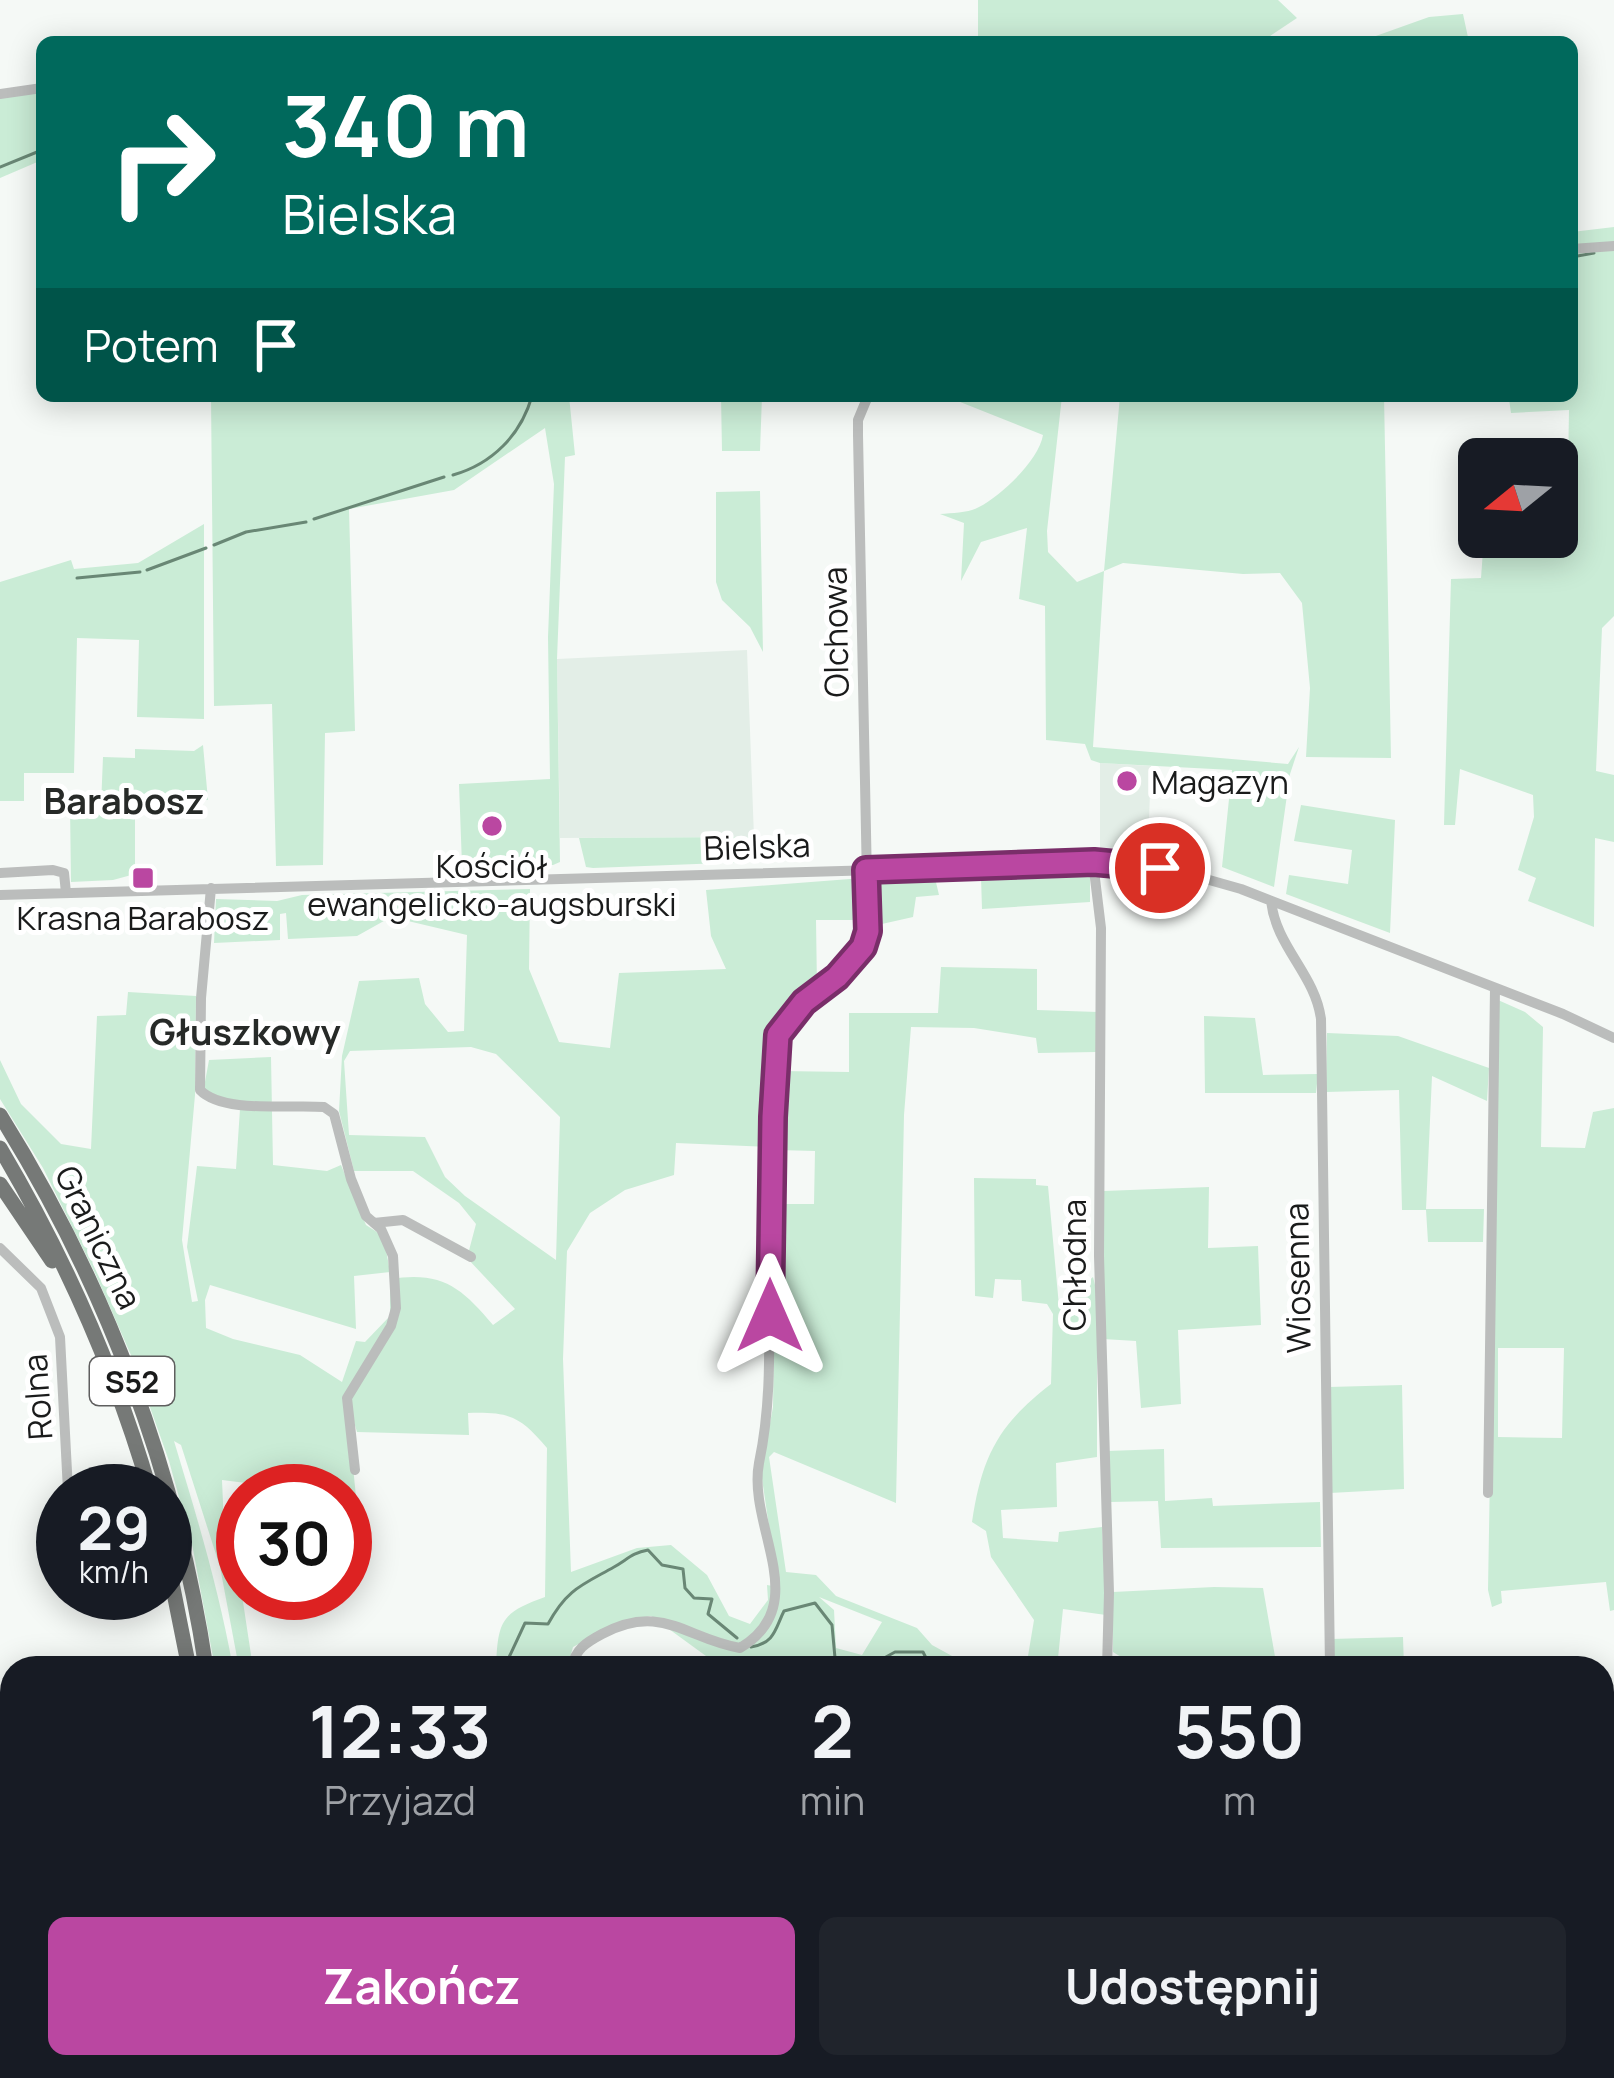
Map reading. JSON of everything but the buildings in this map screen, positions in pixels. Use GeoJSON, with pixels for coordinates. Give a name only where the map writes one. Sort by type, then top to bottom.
{"type":"FeatureCollection","features":[{"type":"Feature","properties":{"kind":"highway","name":"Graniczna"},"geometry":{"type":"LineString","coordinates":[[0,1115],[83,1266],[129,1373],[172,1507],[203,1656]]}},
{"type":"Feature","properties":{"kind":"highway","name":"Graniczna"},"geometry":{"type":"LineString","coordinates":[[0,1148],[84,1309],[142,1464]]}},
{"type":"Feature","properties":{"kind":"highway"},"geometry":{"type":"LineString","coordinates":[[0,1184],[84,1309]]}},
{"type":"Feature","properties":{"kind":"highway"},"geometry":{"type":"LineString","coordinates":[[179,1620],[187,1656]]}},
{"type":"Feature","properties":{"kind":"street"},"geometry":{"type":"LineString","coordinates":[[0,94],[36,89]]}},
{"type":"Feature","properties":{"kind":"street"},"geometry":{"type":"LineString","coordinates":[[1578,249],[1614,246]]}},
{"type":"Feature","properties":{"kind":"street","name":"Olchowa"},"geometry":{"type":"LineString","coordinates":[[577,1656],[583,1645],[616,1627],[658,1622],[677,1624],[740,1648],[761,1633],[776,1601],[757,1477],[771,1376],[769,1280],[778,1035],[804,1002],[837,977],[863,947],[868,931],[858,435],[866,402]]}},
{"type":"Feature","properties":{"kind":"street","name":"Bielska"},"geometry":{"type":"LineString","coordinates":[[0,895],[1094,862],[1174,870],[1271,901],[1614,1038]]}},
{"type":"Feature","properties":{"kind":"street","name":"Chłodna"},"geometry":{"type":"LineString","coordinates":[[1094,862],[1101,928],[1099,1256],[1107,1656]]}},
{"type":"Feature","properties":{"kind":"street"},"geometry":{"type":"LineString","coordinates":[[0,873],[64,873],[66,893]]}},
{"type":"Feature","properties":{"kind":"street"},"geometry":{"type":"LineString","coordinates":[[212,888],[201,998],[200,1090],[207,1097],[234,1104],[324,1107],[334,1114],[351,1179],[367,1216],[388,1240],[393,1256],[396,1309],[391,1326],[346,1398],[354,1464]]}},
{"type":"Feature","properties":{"kind":"street","name":"Wiosenna"},"geometry":{"type":"LineString","coordinates":[[1271,901],[1279,937],[1313,988],[1322,1019],[1330,1656]]}},
{"type":"Feature","properties":{"kind":"street"},"geometry":{"type":"LineString","coordinates":[[1488,1492],[1495,988]]}},
{"type":"Feature","properties":{"kind":"street"},"geometry":{"type":"LineString","coordinates":[[374,1222],[403,1220],[471,1256]]}},
{"type":"Feature","properties":{"kind":"street","name":"Rolna"},"geometry":{"type":"LineString","coordinates":[[0,1248],[41,1288],[60,1337],[67,1464]]}},
{"type":"Feature","properties":{"kind":"shaded area"},"geometry":{"type":"Polygon","coordinates":[[[747,650],[754,837],[560,838],[557,659],[747,650]]]}},
{"type":"Feature","properties":{"kind":"shaded area"},"geometry":{"type":"Polygon","coordinates":[[[1100,763],[1151,766],[1148,846],[1100,848],[1100,763]]]}},
{"type":"Feature","properties":{"kind":"green space"},"geometry":{"type":"Polygon","coordinates":[[[978,0],[1278,0],[1297,18],[1270,36],[978,36],[978,0]]]}},
{"type":"Feature","properties":{"kind":"green space"},"geometry":{"type":"Polygon","coordinates":[[[1463,14],[1468,36],[1376,36],[1429,17],[1463,14]]]}},
{"type":"Feature","properties":{"kind":"green space"},"geometry":{"type":"Polygon","coordinates":[[[36,93],[36,163],[0,178],[0,97],[36,93]]]}},
{"type":"Feature","properties":{"kind":"green space"},"geometry":{"type":"Polygon","coordinates":[[[1614,227],[1614,616],[1602,628],[1596,771],[1614,775],[1614,842],[1595,838],[1594,927],[1528,901],[1536,878],[1518,870],[1534,817],[1533,795],[1460,769],[1455,825],[1444,825],[1451,579],[1481,578],[1482,558],[1578,558],[1578,438],[1569,438],[1569,410],[1511,413],[1509,402],[1578,402],[1578,231],[1614,227]]]}},
{"type":"Feature","properties":{"kind":"green space"},"geometry":{"type":"Polygon","coordinates":[[[211,402],[570,402],[575,455],[565,457],[557,659],[560,862],[462,865],[459,784],[550,779],[548,637],[554,484],[545,428],[454,490],[349,509],[355,731],[325,733],[323,865],[276,866],[272,704],[214,706],[211,402]]]}},
{"type":"Feature","properties":{"kind":"green space"},"geometry":{"type":"Polygon","coordinates":[[[721,402],[762,402],[760,451],[722,451],[721,402]]]}},
{"type":"Feature","properties":{"kind":"green space"},"geometry":{"type":"Polygon","coordinates":[[[960,402],[1061,402],[1048,552],[1077,582],[1104,571],[1093,747],[1288,764],[1299,747],[1290,774],[1274,887],[1222,867],[1232,770],[1100,763],[1091,760],[1085,744],[1046,740],[1045,606],[1019,599],[1027,528],[981,542],[961,581],[964,523],[940,514],[975,509],[998,495],[1027,466],[1043,435],[960,402]]]}},
{"type":"Feature","properties":{"kind":"green space"},"geometry":{"type":"Polygon","coordinates":[[[1119,402],[1384,402],[1391,758],[1306,757],[1310,688],[1302,603],[1280,573],[1123,563],[1104,571],[1119,402]]]}},
{"type":"Feature","properties":{"kind":"green space"},"geometry":{"type":"Polygon","coordinates":[[[760,491],[763,652],[750,627],[722,600],[716,582],[716,492],[760,491]]]}},
{"type":"Feature","properties":{"kind":"green space"},"geometry":{"type":"Polygon","coordinates":[[[204,524],[204,719],[137,717],[139,640],[77,638],[74,773],[24,773],[24,801],[0,801],[0,582],[71,560],[74,569],[138,563],[204,524]]]}},
{"type":"Feature","properties":{"kind":"green space"},"geometry":{"type":"Polygon","coordinates":[[[203,745],[208,800],[135,802],[135,874],[71,882],[70,806],[101,806],[103,757],[135,758],[135,749],[194,751],[203,745]]]}},
{"type":"Feature","properties":{"kind":"green space"},"geometry":{"type":"Polygon","coordinates":[[[1301,805],[1395,820],[1390,933],[1286,894],[1289,875],[1348,884],[1352,850],[1294,841],[1301,805]]]}},
{"type":"Feature","properties":{"kind":"green space"},"geometry":{"type":"Polygon","coordinates":[[[754,837],[748,862],[593,868],[586,867],[579,838],[754,837]]]}},
{"type":"Feature","properties":{"kind":"green space"},"geometry":{"type":"Polygon","coordinates":[[[1090,872],[1090,902],[982,909],[981,877],[1090,872]]]}},
{"type":"Feature","properties":{"kind":"green space"},"geometry":{"type":"Polygon","coordinates":[[[863,878],[864,920],[816,920],[817,988],[792,1008],[772,1035],[768,1147],[676,1143],[674,1175],[625,1190],[590,1213],[567,1251],[563,1359],[571,1572],[637,1548],[671,1545],[707,1575],[729,1616],[750,1624],[768,1600],[767,1585],[778,1587],[761,1472],[773,1407],[776,1204],[814,1204],[815,1151],[778,1150],[780,1071],[849,1072],[849,1013],[938,1013],[941,967],[1037,969],[1037,1010],[1098,1012],[1096,1052],[1038,1053],[1036,1038],[974,1028],[911,1027],[904,1115],[896,1503],[774,1452],[769,1457],[786,1572],[816,1575],[836,1596],[917,1628],[932,1645],[952,1656],[706,1656],[651,1616],[622,1621],[573,1647],[570,1656],[497,1656],[504,1621],[519,1608],[545,1597],[547,1448],[521,1423],[494,1414],[468,1413],[469,1435],[357,1432],[346,1395],[353,1464],[216,1464],[216,1554],[192,1479],[192,1464],[187,1464],[181,1445],[174,1441],[181,1464],[170,1464],[134,1362],[95,1273],[43,1168],[0,1099],[0,1060],[21,1104],[61,1144],[91,1149],[97,1016],[126,1015],[128,992],[196,996],[195,1095],[182,1240],[192,1302],[198,1301],[187,1247],[197,1166],[236,1169],[240,1109],[202,1098],[209,1060],[271,1057],[273,1165],[327,1171],[341,1165],[366,1225],[385,1244],[390,1272],[354,1276],[356,1329],[210,1285],[206,1328],[300,1355],[342,1382],[356,1341],[365,1342],[390,1316],[390,1279],[424,1277],[449,1285],[493,1325],[515,1309],[467,1258],[476,1224],[459,1203],[413,1171],[354,1171],[339,1111],[342,1056],[359,981],[419,978],[425,1004],[448,1032],[464,1031],[467,935],[391,917],[357,936],[288,939],[286,913],[280,914],[280,940],[214,943],[216,899],[277,901],[302,895],[530,889],[529,969],[559,1042],[610,1048],[619,973],[726,969],[711,936],[706,890],[863,878]],[[471,1047],[350,1051],[344,1061],[349,1135],[425,1137],[445,1177],[465,1196],[556,1260],[560,1117],[496,1054],[471,1047]],[[819,1597],[834,1610],[836,1648],[862,1655],[882,1622],[819,1597]]]}},
{"type":"Feature","properties":{"kind":"green space"},"geometry":{"type":"Polygon","coordinates":[[[935,878],[939,895],[916,897],[913,917],[873,926],[871,881],[935,878]]]}},
{"type":"Feature","properties":{"kind":"green space"},"geometry":{"type":"Polygon","coordinates":[[[1498,1000],[1525,1012],[1543,1027],[1541,1147],[1585,1148],[1593,1112],[1614,1108],[1614,1610],[1610,1611],[1606,1582],[1501,1591],[1502,1603],[1492,1607],[1488,1590],[1498,1000]],[[1498,1348],[1498,1437],[1562,1438],[1564,1348],[1498,1348]]]}},
{"type":"Feature","properties":{"kind":"green space"},"geometry":{"type":"Polygon","coordinates":[[[1204,1016],[1255,1018],[1263,1075],[1318,1074],[1316,1093],[1205,1093],[1204,1016]]]}},
{"type":"Feature","properties":{"kind":"green space"},"geometry":{"type":"Polygon","coordinates":[[[1327,1033],[1398,1036],[1489,1068],[1487,1101],[1432,1076],[1426,1209],[1484,1209],[1483,1242],[1428,1242],[1426,1210],[1402,1210],[1399,1090],[1326,1092],[1327,1033]]]}},
{"type":"Feature","properties":{"kind":"green space"},"geometry":{"type":"Polygon","coordinates":[[[974,1178],[1036,1179],[1036,1185],[1048,1186],[1059,1306],[1093,1277],[1097,1293],[1097,1457],[1056,1463],[1057,1507],[1001,1510],[1003,1538],[1058,1542],[1059,1532],[1102,1527],[1106,1615],[1063,1609],[1058,1656],[1028,1656],[1034,1620],[991,1557],[986,1531],[972,1522],[981,1478],[995,1444],[1018,1414],[1051,1384],[1053,1314],[1047,1304],[1022,1301],[1021,1280],[995,1279],[993,1298],[975,1296],[974,1178]]]}},
{"type":"Feature","properties":{"kind":"green space"},"geometry":{"type":"Polygon","coordinates":[[[1209,1187],[1208,1248],[1258,1246],[1261,1325],[1178,1330],[1181,1404],[1141,1408],[1136,1341],[1103,1339],[1104,1191],[1209,1187]]]}},
{"type":"Feature","properties":{"kind":"green space"},"geometry":{"type":"Polygon","coordinates":[[[1402,1385],[1404,1489],[1330,1493],[1329,1387],[1402,1385]]]}},
{"type":"Feature","properties":{"kind":"green space"},"geometry":{"type":"Polygon","coordinates":[[[1164,1449],[1165,1501],[1212,1498],[1213,1506],[1320,1502],[1321,1547],[1161,1548],[1158,1501],[1110,1502],[1107,1451],[1164,1449]]]}},
{"type":"Feature","properties":{"kind":"green space"},"geometry":{"type":"Polygon","coordinates":[[[192,1504],[216,1591],[216,1620],[222,1620],[230,1656],[213,1656],[192,1544],[192,1504]]]}},
{"type":"Feature","properties":{"kind":"green space"},"geometry":{"type":"Polygon","coordinates":[[[1263,1588],[1275,1656],[1120,1656],[1113,1652],[1113,1592],[1263,1588]]]}},
{"type":"Feature","properties":{"kind":"green space"},"geometry":{"type":"Polygon","coordinates":[[[230,1620],[246,1620],[251,1656],[237,1656],[230,1620]]]}},
{"type":"Feature","properties":{"kind":"green space"},"geometry":{"type":"Polygon","coordinates":[[[1403,1637],[1404,1656],[1332,1656],[1331,1639],[1403,1637]]]}},
{"type":"Feature","properties":{"kind":"waterway"},"geometry":{"type":"LineString","coordinates":[[0,167],[36,152]]}},
{"type":"Feature","properties":{"kind":"waterway"},"geometry":{"type":"LineString","coordinates":[[1578,256],[1594,253]]}},
{"type":"Feature","properties":{"kind":"waterway"},"geometry":{"type":"LineString","coordinates":[[453,475],[480,464],[503,446],[530,402]]}},
{"type":"Feature","properties":{"kind":"waterway"},"geometry":{"type":"LineString","coordinates":[[314,519],[444,477]]}},
{"type":"Feature","properties":{"kind":"waterway"},"geometry":{"type":"LineString","coordinates":[[214,545],[246,532],[306,522]]}},
{"type":"Feature","properties":{"kind":"waterway"},"geometry":{"type":"LineString","coordinates":[[147,570],[206,548]]}},
{"type":"Feature","properties":{"kind":"waterway"},"geometry":{"type":"LineString","coordinates":[[77,578],[140,572]]}},
{"type":"Feature","properties":{"kind":"waterway"},"geometry":{"type":"LineString","coordinates":[[510,1656],[525,1623],[548,1624],[576,1589],[648,1550],[662,1565],[683,1569],[685,1588],[694,1598],[712,1599],[708,1614],[737,1638]]}},
{"type":"Feature","properties":{"kind":"waterway"},"geometry":{"type":"LineString","coordinates":[[751,1647],[770,1639],[784,1611],[815,1603],[832,1625],[835,1656]]}},
{"type":"Feature","properties":{"kind":"waterway"},"geometry":{"type":"LineString","coordinates":[[888,1656],[895,1652],[923,1652],[925,1656]]}},
{"type":"Feature","properties":{"kind":"place","name":"Magazyn"},"geometry":{"type":"Point","coordinates":[1127,781]}},
{"type":"Feature","properties":{"kind":"place","name":"Kościół ewangelicko-augsburski"},"geometry":{"type":"Point","coordinates":[492,826]}},
{"type":"Feature","properties":{"kind":"place","name":"Krasna Barabosz"},"geometry":{"type":"Point","coordinates":[143,878]}},
{"type":"Feature","properties":{"kind":"district","name":"Barabosz"},"geometry":{"type":"Point","coordinates":[124,800]}},
{"type":"Feature","properties":{"kind":"district","name":"Głuszkowy"},"geometry":{"type":"Point","coordinates":[245,1031]}},
{"type":"Feature","properties":{"kind":"route"},"geometry":{"type":"LineString","coordinates":[[770,1316],[778,1035],[804,1002],[837,977],[863,947],[868,931],[866,870],[1094,862],[1160,868]]}}]}
